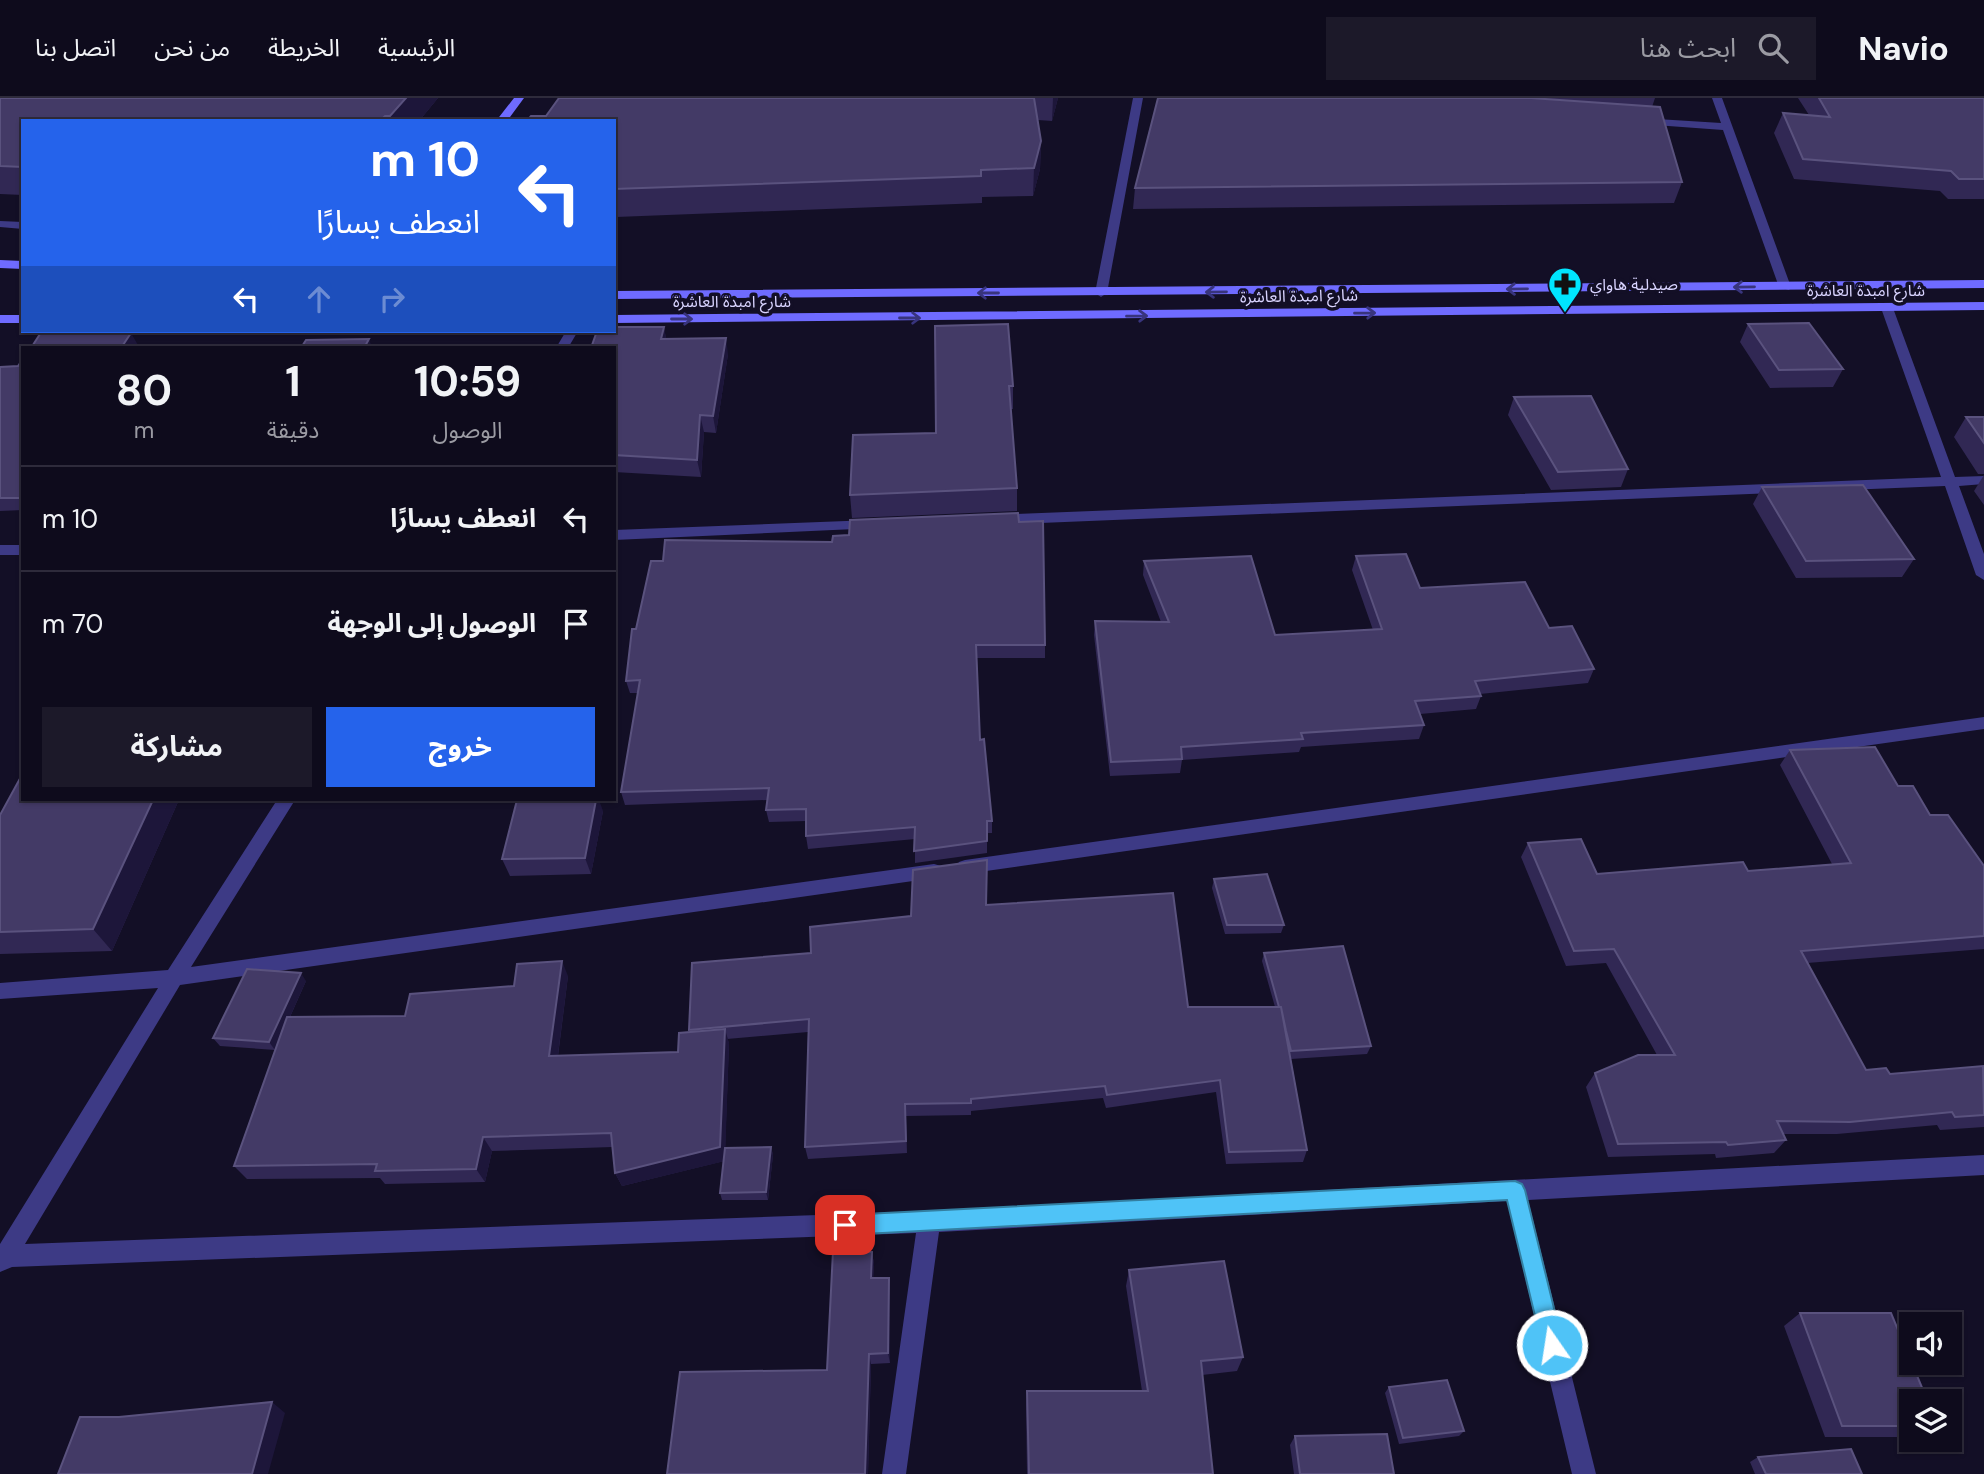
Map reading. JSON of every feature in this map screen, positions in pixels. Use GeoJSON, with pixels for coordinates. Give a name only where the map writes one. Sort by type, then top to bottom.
{"type":"FeatureCollection","features":[{"type":"Feature","properties":{"kind":"main road"},"geometry":{"type":"LineString","coordinates":[[502,119],[519,98]]}},
{"type":"Feature","properties":{"kind":"main road"},"geometry":{"type":"LineString","coordinates":[[0,264],[21,265]]}},
{"type":"Feature","properties":{"kind":"main road","name":"شارع امبدة العاشرة"},"geometry":{"type":"LineString","coordinates":[[616,295],[1984,284]]}},
{"type":"Feature","properties":{"kind":"main road","name":"شارع امبدة العاشرة"},"geometry":{"type":"LineString","coordinates":[[616,319],[1984,306]]}},
{"type":"Feature","properties":{"kind":"main road"},"geometry":{"type":"LineString","coordinates":[[0,319],[21,319]]}},
{"type":"Feature","properties":{"kind":"street"},"geometry":{"type":"LineString","coordinates":[[1101,293],[1138,98]]}},
{"type":"Feature","properties":{"kind":"street"},"geometry":{"type":"LineString","coordinates":[[1717,98],[1785,287]]}},
{"type":"Feature","properties":{"kind":"street"},"geometry":{"type":"LineString","coordinates":[[1632,120],[1728,127]]}},
{"type":"Feature","properties":{"kind":"street"},"geometry":{"type":"LineString","coordinates":[[0,224],[21,226]]}},
{"type":"Feature","properties":{"kind":"street"},"geometry":{"type":"LineString","coordinates":[[1887,308],[1984,575]]}},
{"type":"Feature","properties":{"kind":"street"},"geometry":{"type":"LineString","coordinates":[[976,520],[1984,480]]}},
{"type":"Feature","properties":{"kind":"street"},"geometry":{"type":"LineString","coordinates":[[616,535],[892,524]]}},
{"type":"Feature","properties":{"kind":"street"},"geometry":{"type":"LineString","coordinates":[[0,550],[21,550]]}},
{"type":"Feature","properties":{"kind":"street"},"geometry":{"type":"LineString","coordinates":[[0,991],[174,978],[1984,723]]}},
{"type":"Feature","properties":{"kind":"street"},"geometry":{"type":"LineString","coordinates":[[3,1261],[174,978],[285,801]]}},
{"type":"Feature","properties":{"kind":"street"},"geometry":{"type":"LineString","coordinates":[[3,1261],[929,1222],[1984,1165]]}},
{"type":"Feature","properties":{"kind":"street"},"geometry":{"type":"LineString","coordinates":[[1515,1190],[1584,1474]]}},
{"type":"Feature","properties":{"kind":"street"},"geometry":{"type":"LineString","coordinates":[[894,1474],[929,1222]]}},
{"type":"Feature","properties":{"kind":"building"},"geometry":{"type":"Polygon","coordinates":[[[0,98],[406,98],[390,116],[382,119],[21,119],[21,167],[0,166],[0,98]]]}},
{"type":"Feature","properties":{"kind":"building"},"geometry":{"type":"Polygon","coordinates":[[[559,98],[1034,98],[1041,141],[1034,168],[981,170],[981,176],[616,189],[616,119],[529,119],[531,116],[546,116],[559,98]]]}},
{"type":"Feature","properties":{"kind":"building"},"geometry":{"type":"Polygon","coordinates":[[[1158,98],[1531,98],[1660,107],[1682,182],[1135,188],[1158,98]]]}},
{"type":"Feature","properties":{"kind":"building"},"geometry":{"type":"Polygon","coordinates":[[[1819,98],[1984,98],[1984,179],[1959,179],[1951,171],[1803,159],[1783,113],[1830,117],[1819,98]]]}},
{"type":"Feature","properties":{"kind":"building"},"geometry":{"type":"Polygon","coordinates":[[[1809,323],[1843,369],[1779,370],[1748,324],[1809,323]]]}},
{"type":"Feature","properties":{"kind":"building"},"geometry":{"type":"Polygon","coordinates":[[[1008,324],[1013,386],[1009,386],[1017,488],[850,495],[853,435],[936,433],[935,326],[1008,324]]]}},
{"type":"Feature","properties":{"kind":"building"},"geometry":{"type":"Polygon","coordinates":[[[616,327],[664,327],[661,339],[726,338],[713,416],[700,415],[697,460],[616,455],[616,346],[592,346],[596,333],[616,333],[616,327]]]}},
{"type":"Feature","properties":{"kind":"building"},"geometry":{"type":"Polygon","coordinates":[[[131,333],[122,346],[32,346],[40,334],[131,333]]]}},
{"type":"Feature","properties":{"kind":"building"},"geometry":{"type":"Polygon","coordinates":[[[369,339],[365,346],[302,346],[306,340],[369,339]]]}},
{"type":"Feature","properties":{"kind":"building"},"geometry":{"type":"Polygon","coordinates":[[[21,362],[21,498],[0,498],[0,367],[18,366],[21,362]]]}},
{"type":"Feature","properties":{"kind":"building"},"geometry":{"type":"Polygon","coordinates":[[[1591,396],[1628,469],[1558,472],[1514,397],[1591,396]]]}},
{"type":"Feature","properties":{"kind":"building"},"geometry":{"type":"Polygon","coordinates":[[[1966,417],[1984,417],[1984,443],[1966,417]]]}},
{"type":"Feature","properties":{"kind":"building"},"geometry":{"type":"Polygon","coordinates":[[[1863,485],[1914,559],[1806,561],[1762,487],[1863,485]]]}},
{"type":"Feature","properties":{"kind":"building"},"geometry":{"type":"Polygon","coordinates":[[[1018,513],[1019,522],[1043,521],[1045,645],[976,645],[980,740],[984,739],[992,821],[987,821],[987,841],[914,851],[915,827],[806,836],[806,809],[766,810],[769,788],[621,792],[640,680],[626,681],[632,629],[636,629],[651,561],[663,561],[665,540],[832,542],[833,536],[849,535],[850,520],[1018,513]]]}},
{"type":"Feature","properties":{"kind":"building"},"geometry":{"type":"Polygon","coordinates":[[[1406,554],[1420,588],[1525,582],[1549,628],[1572,626],[1594,669],[1475,681],[1481,696],[1415,701],[1424,725],[1301,733],[1303,739],[1181,747],[1182,759],[1111,762],[1095,621],[1169,622],[1144,561],[1251,556],[1275,635],[1382,629],[1356,556],[1406,554]]]}},
{"type":"Feature","properties":{"kind":"building"},"geometry":{"type":"Polygon","coordinates":[[[1875,747],[1898,786],[1913,786],[1930,815],[1948,815],[1984,866],[1984,936],[1801,951],[1866,1070],[1886,1068],[1890,1074],[1983,1066],[1984,1115],[1955,1117],[1952,1112],[1850,1122],[1777,1121],[1786,1140],[1728,1145],[1726,1142],[1618,1144],[1595,1073],[1638,1055],[1675,1055],[1614,949],[1574,951],[1528,843],[1581,839],[1597,874],[1743,862],[1748,871],[1851,863],[1790,750],[1875,747]]]}},
{"type":"Feature","properties":{"kind":"building"},"geometry":{"type":"Polygon","coordinates":[[[21,777],[21,801],[153,801],[93,929],[0,932],[0,815],[21,777]]]}},
{"type":"Feature","properties":{"kind":"building"},"geometry":{"type":"Polygon","coordinates":[[[517,801],[596,801],[585,858],[502,859],[517,801]]]}},
{"type":"Feature","properties":{"kind":"building"},"geometry":{"type":"Polygon","coordinates":[[[987,860],[986,905],[1173,893],[1188,1007],[1281,1007],[1307,1150],[1229,1152],[1220,1080],[1107,1095],[1105,1086],[971,1099],[971,1103],[905,1104],[906,1141],[805,1147],[809,1019],[689,1030],[692,963],[811,953],[810,927],[911,916],[913,870],[987,860]]]}},
{"type":"Feature","properties":{"kind":"building"},"geometry":{"type":"Polygon","coordinates":[[[1267,874],[1284,925],[1227,925],[1214,879],[1267,874]]]}},
{"type":"Feature","properties":{"kind":"building"},"geometry":{"type":"Polygon","coordinates":[[[1343,946],[1371,1046],[1291,1051],[1264,953],[1343,946]]]}},
{"type":"Feature","properties":{"kind":"building"},"geometry":{"type":"Polygon","coordinates":[[[562,961],[549,1056],[678,1052],[679,1033],[725,1029],[720,1147],[615,1173],[611,1133],[483,1137],[476,1169],[375,1171],[377,1164],[234,1166],[287,1017],[405,1016],[410,994],[514,986],[517,964],[562,961]]]}},
{"type":"Feature","properties":{"kind":"building"},"geometry":{"type":"Polygon","coordinates":[[[247,969],[301,973],[269,1042],[213,1038],[247,969]]]}},
{"type":"Feature","properties":{"kind":"building"},"geometry":{"type":"Polygon","coordinates":[[[771,1147],[766,1192],[720,1193],[725,1148],[771,1147]]]}},
{"type":"Feature","properties":{"kind":"building"},"geometry":{"type":"Polygon","coordinates":[[[833,1251],[872,1252],[871,1278],[889,1278],[888,1353],[869,1354],[865,1474],[667,1474],[680,1372],[827,1370],[833,1251]]]}},
{"type":"Feature","properties":{"kind":"building"},"geometry":{"type":"Polygon","coordinates":[[[1224,1261],[1243,1357],[1201,1361],[1213,1474],[1029,1474],[1027,1391],[1148,1391],[1129,1270],[1224,1261]]]}},
{"type":"Feature","properties":{"kind":"building"},"geometry":{"type":"Polygon","coordinates":[[[1800,1313],[1891,1313],[1899,1332],[1899,1375],[1917,1375],[1923,1389],[1899,1389],[1899,1426],[1842,1426],[1800,1313]]]}},
{"type":"Feature","properties":{"kind":"building"},"geometry":{"type":"Polygon","coordinates":[[[1447,1380],[1464,1431],[1403,1438],[1389,1387],[1447,1380]]]}},
{"type":"Feature","properties":{"kind":"building"},"geometry":{"type":"Polygon","coordinates":[[[272,1402],[252,1474],[58,1474],[80,1417],[119,1417],[272,1402]]]}},
{"type":"Feature","properties":{"kind":"building"},"geometry":{"type":"Polygon","coordinates":[[[1387,1434],[1394,1474],[1300,1474],[1295,1436],[1387,1434]]]}},
{"type":"Feature","properties":{"kind":"building"},"geometry":{"type":"Polygon","coordinates":[[[1851,1449],[1862,1474],[1766,1474],[1758,1457],[1851,1449]]]}},
{"type":"Feature","properties":{"kind":"place","name":"صيدلية هاواي"},"geometry":{"type":"Point","coordinates":[1565,314]}},
{"type":"Feature","properties":{"kind":"route"},"geometry":{"type":"LineString","coordinates":[[845,1225],[1515,1190],[1552,1345]]}}]}
